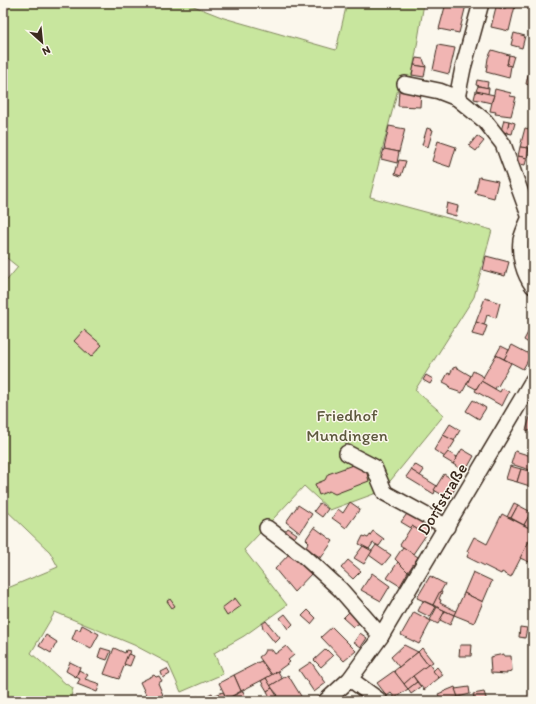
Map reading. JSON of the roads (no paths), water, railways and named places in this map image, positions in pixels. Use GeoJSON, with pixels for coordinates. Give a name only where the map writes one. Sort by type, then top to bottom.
{"type":"FeatureCollection","features":[{"type":"Feature","properties":{"kind":"street"},"geometry":{"type":"LineString","coordinates":[[458,98],[463,68],[481,3]]}},
{"type":"Feature","properties":{"kind":"street"},"geometry":{"type":"LineString","coordinates":[[405,84],[439,91],[458,98],[485,121],[503,144],[532,214],[521,240],[523,265],[528,280],[533,286]]}},
{"type":"Feature","properties":{"kind":"street","name":"Dorfstraße"},"geometry":{"type":"LineString","coordinates":[[326,701],[350,679],[382,636],[529,394],[533,380]]}},
{"type":"Feature","properties":{"kind":"street"},"geometry":{"type":"LineString","coordinates":[[347,453],[374,467],[385,493],[447,527]]}},
{"type":"Feature","properties":{"kind":"street"},"geometry":{"type":"LineString","coordinates":[[267,528],[304,556],[340,589],[382,636]]}},
{"type":"Feature","properties":{"kind":"street"},"geometry":{"type":"LineString","coordinates":[[350,679],[380,701]]}},
{"type":"Feature","properties":{"kind":"park label","name":"Friedhof Mundingen"},"geometry":{"type":"Point","coordinates":[347,425]}}]}
